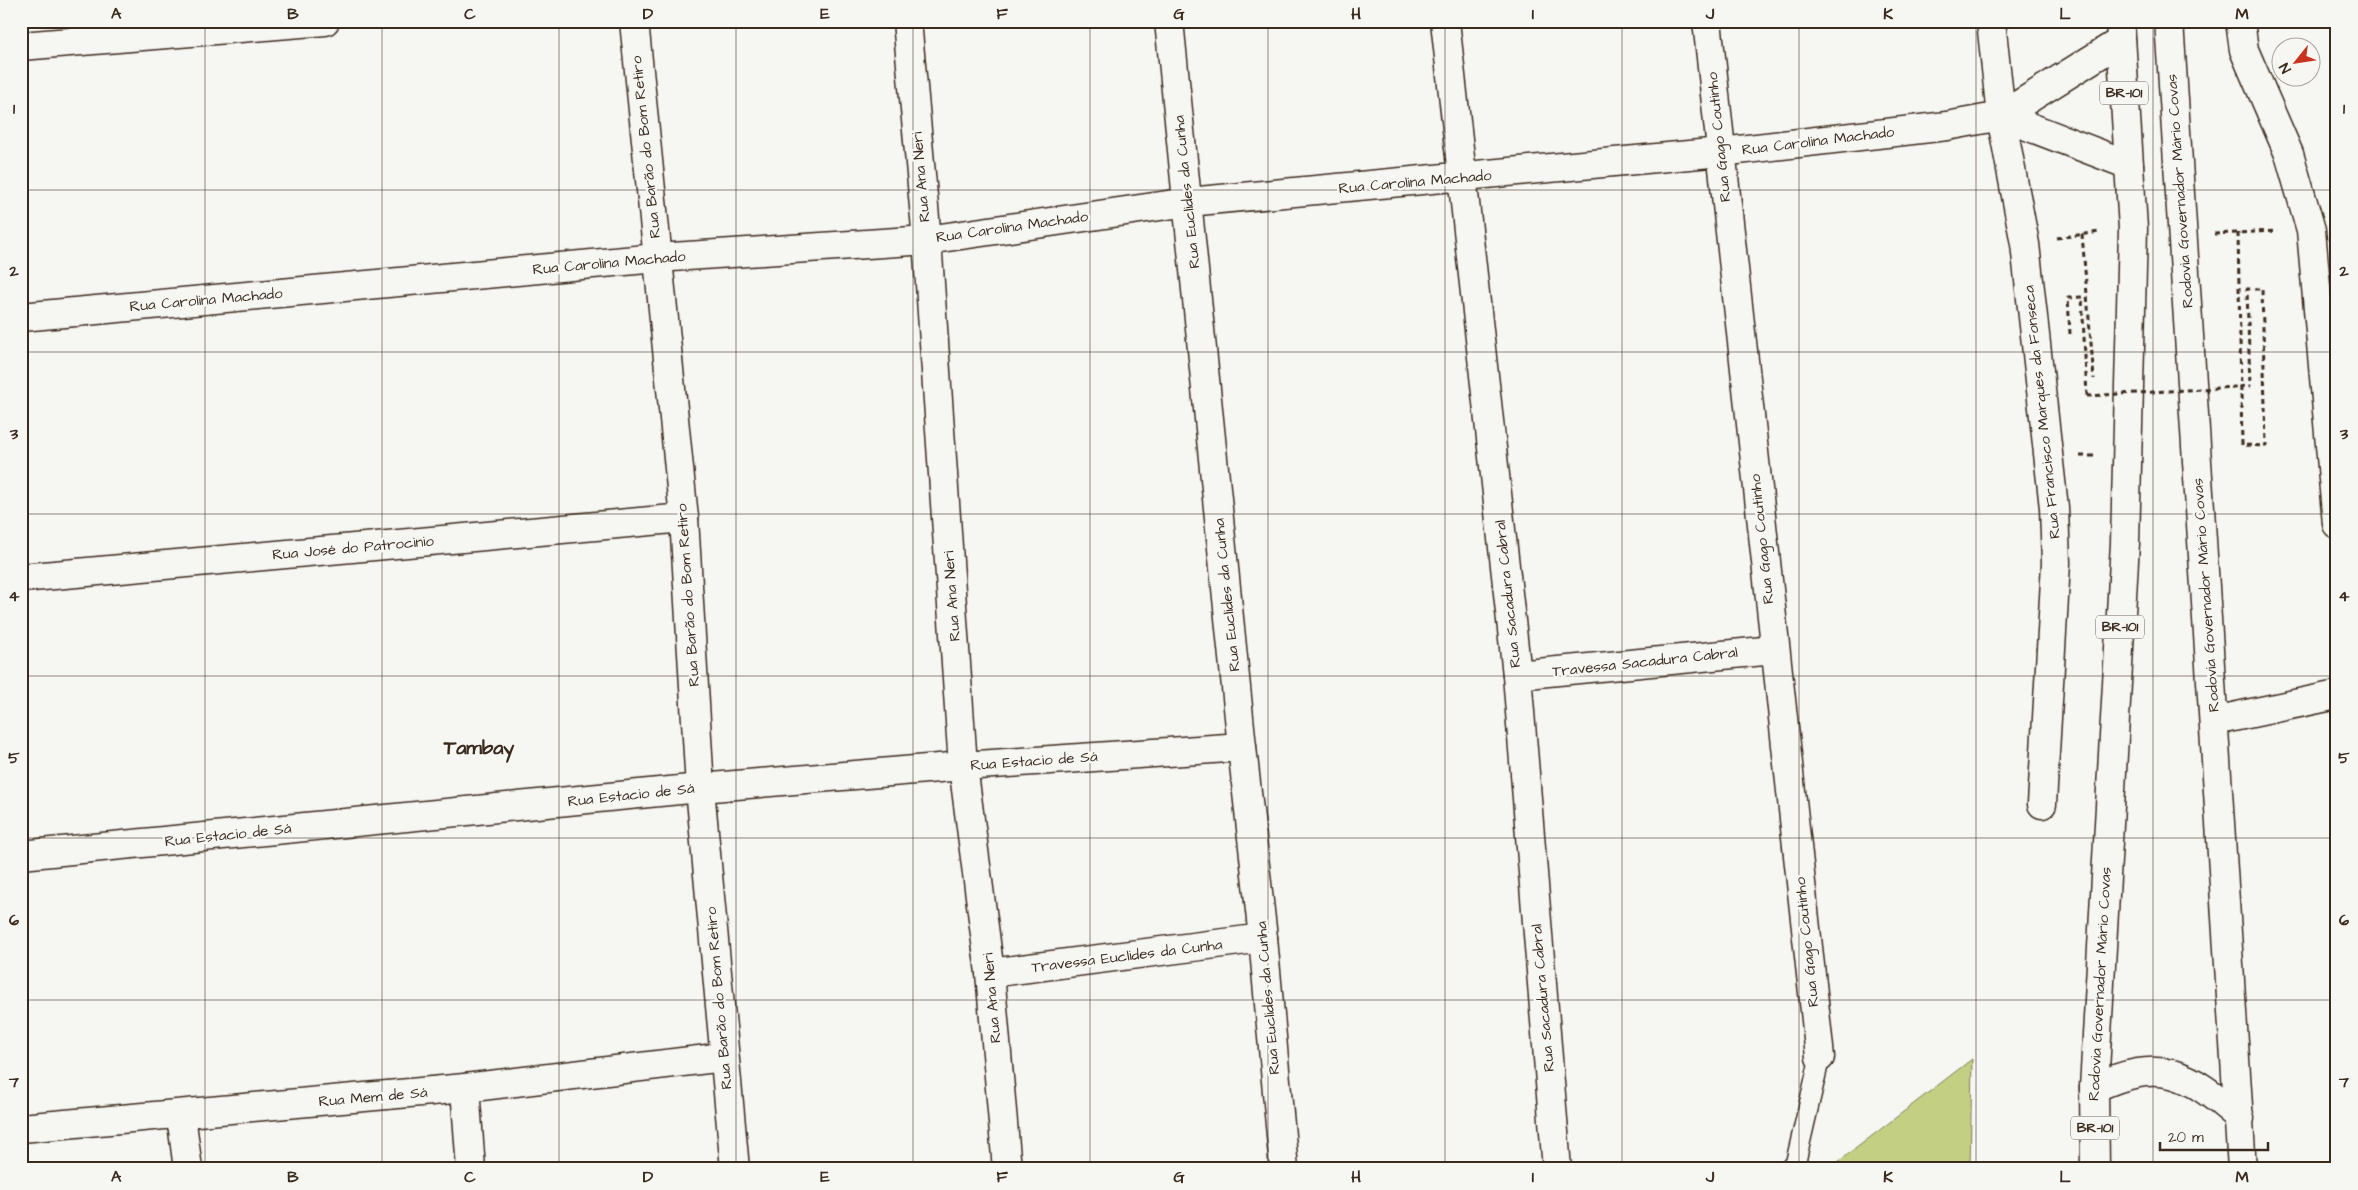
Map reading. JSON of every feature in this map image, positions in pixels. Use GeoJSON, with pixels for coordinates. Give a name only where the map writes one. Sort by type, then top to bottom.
{"type":"FeatureCollection","features":[{"type":"Feature","properties":{"kind":"main road"},"geometry":{"type":"LineString","coordinates":[[21,46],[325,21]]}},
{"type":"Feature","properties":{"kind":"main road","name":"Rua Barão do Bom Retiro"},"geometry":{"type":"LineString","coordinates":[[634,21],[684,518],[700,788],[735,1169]]}},
{"type":"Feature","properties":{"kind":"main road","name":"Rua Ana Neri"},"geometry":{"type":"LineString","coordinates":[[907,21],[927,240],[963,766],[990,974],[1006,1169]]}},
{"type":"Feature","properties":{"kind":"main road","name":"Rua Euclides da Cunha"},"geometry":{"type":"LineString","coordinates":[[1169,21],[1263,938],[1284,1169]]}},
{"type":"Feature","properties":{"kind":"main road","name":"Rua Sacadura Cabral"},"geometry":{"type":"LineString","coordinates":[[1445,21],[1517,675],[1557,1169]]}},
{"type":"Feature","properties":{"kind":"main road","name":"Rua Gago Coutinho"},"geometry":{"type":"LineString","coordinates":[[1707,21],[1774,650],[1820,1057]]}},
{"type":"Feature","properties":{"kind":"main road","name":"Rua Francisco Marques da Fonseca"},"geometry":{"type":"LineString","coordinates":[[1991,21],[2001,116],[2025,244],[2054,508],[2056,563],[2042,804]]}},
{"type":"Feature","properties":{"kind":"main road","name":"Rodovia Governador Mário Covas"},"geometry":{"type":"LineString","coordinates":[[2169,21],[2242,1169]]}},
{"type":"Feature","properties":{"kind":"main road"},"geometry":{"type":"LineString","coordinates":[[2240,21],[2244,50],[2289,154],[2311,230],[2329,340],[2337,524]]}},
{"type":"Feature","properties":{"kind":"main road","name":"Rua Carolina Machado"},"geometry":{"type":"LineString","coordinates":[[21,317],[657,258],[927,240],[1188,202],[1463,178],[1721,152],[1947,126],[2001,116],[2121,31]]}},
{"type":"Feature","properties":{"kind":"main road","name":"Rodovia Governador Mário Covas"},"geometry":{"type":"LineString","coordinates":[[2095,1169],[2094,1088],[2125,543],[2133,229],[2121,31]]}},
{"type":"Feature","properties":{"kind":"main road"},"geometry":{"type":"LineString","coordinates":[[2001,116],[2129,165]]}},
{"type":"Feature","properties":{"kind":"main road","name":"Rua José do Patrocinio"},"geometry":{"type":"LineString","coordinates":[[21,578],[684,518]]}},
{"type":"Feature","properties":{"kind":"main road","name":"Travessa Sacadura Cabral"},"geometry":{"type":"LineString","coordinates":[[1517,675],[1774,650]]}},
{"type":"Feature","properties":{"kind":"main road"},"geometry":{"type":"LineString","coordinates":[[2214,722],[2337,695]]}},
{"type":"Feature","properties":{"kind":"main road","name":"Rua Estacio de Sá"},"geometry":{"type":"LineString","coordinates":[[21,855],[700,788],[963,766],[1242,747]]}},
{"type":"Feature","properties":{"kind":"main road","name":"Travessa Euclides da Cunha"},"geometry":{"type":"LineString","coordinates":[[990,974],[1263,938]]}},
{"type":"Feature","properties":{"kind":"main road","name":"Rua Mem de Sá"},"geometry":{"type":"LineString","coordinates":[[21,1128],[465,1088],[724,1057]]}},
{"type":"Feature","properties":{"kind":"main road"},"geometry":{"type":"LineString","coordinates":[[2094,1088],[2118,1077],[2140,1072],[2167,1072],[2191,1080],[2212,1093],[2240,1118]]}},
{"type":"Feature","properties":{"kind":"main road"},"geometry":{"type":"LineString","coordinates":[[465,1088],[471,1169]]}},
{"type":"Feature","properties":{"kind":"main road"},"geometry":{"type":"LineString","coordinates":[[181,1115],[188,1169]]}},
{"type":"Feature","properties":{"kind":"lane"},"geometry":{"type":"LineString","coordinates":[[1789,1169],[1795,1165],[1820,1057]]}},
{"type":"Feature","properties":{"kind":"path"},"geometry":{"type":"LineString","coordinates":[[2025,244],[2082,234],[2133,229]]}},
{"type":"Feature","properties":{"kind":"path"},"geometry":{"type":"LineString","coordinates":[[2183,234],[2311,230]]}},
{"type":"Feature","properties":{"kind":"path"},"geometry":{"type":"LineString","coordinates":[[2070,337],[2068,298],[2082,297],[2087,396],[2250,386],[2247,288],[2262,289],[2266,446],[2242,446],[2238,233]]}},
{"type":"Feature","properties":{"kind":"path"},"geometry":{"type":"LineString","coordinates":[[2082,234],[2096,398]]}},
{"type":"Feature","properties":{"kind":"path"},"geometry":{"type":"LineString","coordinates":[[2078,446],[2079,456],[2100,456]]}},
{"type":"Feature","properties":{"kind":"green space"},"geometry":{"type":"Polygon","coordinates":[[[1972,1059],[1970,1169],[1829,1169],[1972,1059]]]}},
{"type":"Feature","properties":{"kind":"district","name":"Tambay"},"geometry":{"type":"Point","coordinates":[479,748]}}]}
